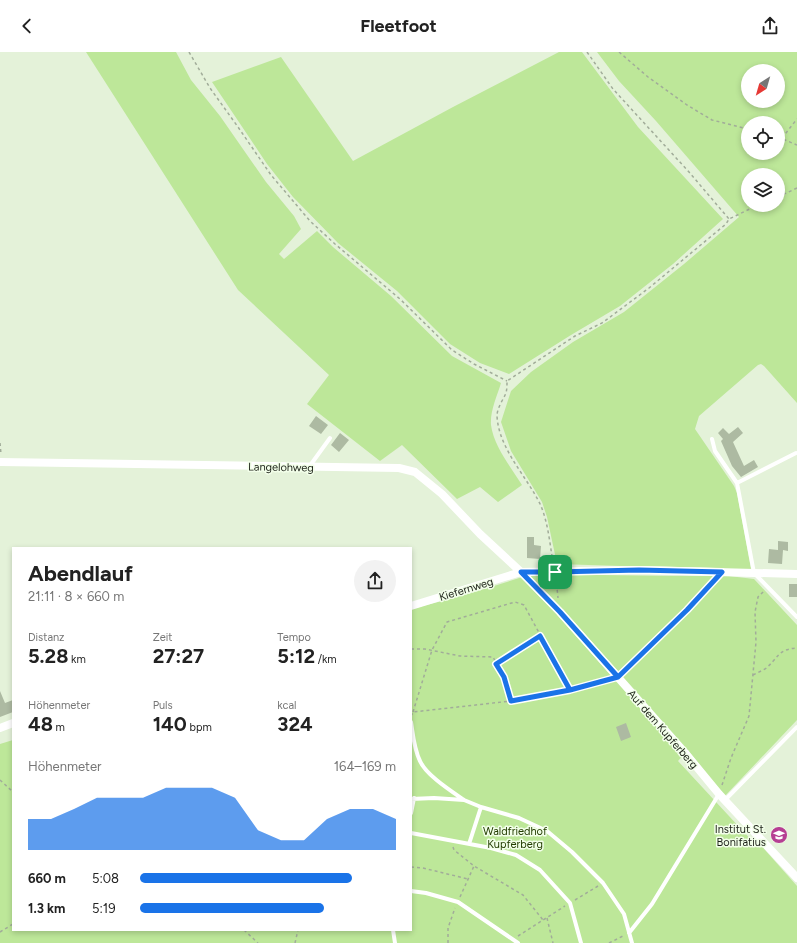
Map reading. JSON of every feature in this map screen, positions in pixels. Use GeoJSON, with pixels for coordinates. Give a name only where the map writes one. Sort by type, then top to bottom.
{"type":"FeatureCollection","features":[{"type":"Feature","properties":{"kind":"street","name":"Langelohweg"},"geometry":{"type":"LineString","coordinates":[[0,462],[400,468],[415,472],[442,494],[480,534],[521,572]]}},
{"type":"Feature","properties":{"kind":"street"},"geometry":{"type":"LineString","coordinates":[[521,572],[639,570],[797,574]]}},
{"type":"Feature","properties":{"kind":"street","name":"Kiefernweg"},"geometry":{"type":"LineString","coordinates":[[412,606],[521,572]]}},
{"type":"Feature","properties":{"kind":"street","name":"Auf dem Kupferberg"},"geometry":{"type":"LineString","coordinates":[[521,572],[560,612],[686,754],[722,797],[797,878]]}},
{"type":"Feature","properties":{"kind":"street"},"geometry":{"type":"LineString","coordinates":[[0,728],[12,723]]}},
{"type":"Feature","properties":{"kind":"lane"},"geometry":{"type":"LineString","coordinates":[[309,467],[330,438]]}},
{"type":"Feature","properties":{"kind":"lane"},"geometry":{"type":"LineString","coordinates":[[712,439],[715,451],[737,483],[754,573],[797,617]]}},
{"type":"Feature","properties":{"kind":"lane"},"geometry":{"type":"LineString","coordinates":[[737,483],[796,453]]}},
{"type":"Feature","properties":{"kind":"lane"},"geometry":{"type":"LineString","coordinates":[[629,934],[652,904],[722,797],[797,727]]}},
{"type":"Feature","properties":{"kind":"lane"},"geometry":{"type":"LineString","coordinates":[[412,729],[414,743],[420,762],[433,776],[464,800]]}},
{"type":"Feature","properties":{"kind":"lane"},"geometry":{"type":"LineString","coordinates":[[412,799],[434,798],[464,800],[519,818],[547,831],[572,852],[603,883],[624,914],[632,943]]}},
{"type":"Feature","properties":{"kind":"lane"},"geometry":{"type":"LineString","coordinates":[[469,844],[481,806]]}},
{"type":"Feature","properties":{"kind":"lane"},"geometry":{"type":"LineString","coordinates":[[412,833],[516,855],[540,870],[570,903],[581,943]]}},
{"type":"Feature","properties":{"kind":"lane"},"geometry":{"type":"LineString","coordinates":[[412,891],[426,893],[458,902],[488,924],[518,943]]}},
{"type":"Feature","properties":{"kind":"lane"},"geometry":{"type":"LineString","coordinates":[[393,931],[395,943]]}},
{"type":"Feature","properties":{"kind":"path"},"geometry":{"type":"LineString","coordinates":[[189,52],[210,88],[271,175],[310,221],[400,299],[452,350],[474,364],[507,381]]}},
{"type":"Feature","properties":{"kind":"path"},"geometry":{"type":"LineString","coordinates":[[587,52],[613,89],[689,172],[729,219]]}},
{"type":"Feature","properties":{"kind":"path"},"geometry":{"type":"LineString","coordinates":[[619,52],[648,77],[687,105],[712,120],[741,127]]}},
{"type":"Feature","properties":{"kind":"path"},"geometry":{"type":"LineString","coordinates":[[785,134],[797,119]]}},
{"type":"Feature","properties":{"kind":"path"},"geometry":{"type":"LineString","coordinates":[[785,139],[797,145]]}},
{"type":"Feature","properties":{"kind":"path"},"geometry":{"type":"LineString","coordinates":[[785,194],[797,188]]}},
{"type":"Feature","properties":{"kind":"path"},"geometry":{"type":"LineString","coordinates":[[507,381],[575,336],[602,323],[649,288],[726,224],[729,219],[744,212]]}},
{"type":"Feature","properties":{"kind":"path"},"geometry":{"type":"LineString","coordinates":[[507,381],[506,391],[497,414],[499,432],[506,448],[541,506],[546,523],[555,572],[558,599]]}},
{"type":"Feature","properties":{"kind":"path"},"geometry":{"type":"LineString","coordinates":[[0,443],[2,450],[0,462]]}},
{"type":"Feature","properties":{"kind":"path"},"geometry":{"type":"LineString","coordinates":[[570,690],[524,605],[515,602],[447,622],[432,650],[413,712],[511,701],[570,690],[618,677],[687,610],[722,572]]}},
{"type":"Feature","properties":{"kind":"path"},"geometry":{"type":"LineString","coordinates":[[722,797],[731,758],[750,716],[756,642],[755,612],[758,597],[768,586]]}},
{"type":"Feature","properties":{"kind":"path"},"geometry":{"type":"LineString","coordinates":[[496,664],[540,636]]}},
{"type":"Feature","properties":{"kind":"path"},"geometry":{"type":"LineString","coordinates":[[753,675],[766,668],[776,656],[788,648],[797,648]]}},
{"type":"Feature","properties":{"kind":"path"},"geometry":{"type":"LineString","coordinates":[[412,649],[432,650],[460,656],[493,657],[504,677],[511,701]]}},
{"type":"Feature","properties":{"kind":"path"},"geometry":{"type":"LineString","coordinates":[[0,780],[12,791]]}},
{"type":"Feature","properties":{"kind":"path"},"geometry":{"type":"LineString","coordinates":[[452,841],[454,850],[474,866],[523,895],[543,920]]}},
{"type":"Feature","properties":{"kind":"path"},"geometry":{"type":"LineString","coordinates":[[412,867],[423,868],[468,879]]}},
{"type":"Feature","properties":{"kind":"path"},"geometry":{"type":"LineString","coordinates":[[570,903],[603,883]]}},
{"type":"Feature","properties":{"kind":"path"},"geometry":{"type":"LineString","coordinates":[[513,939],[560,908]]}},
{"type":"Feature","properties":{"kind":"path"},"geometry":{"type":"LineString","coordinates":[[547,918],[553,943]]}},
{"type":"Feature","properties":{"kind":"path"},"geometry":{"type":"LineString","coordinates":[[0,932],[12,925]]}},
{"type":"Feature","properties":{"kind":"path"},"geometry":{"type":"LineString","coordinates":[[245,931],[258,943]]}},
{"type":"Feature","properties":{"kind":"path"},"geometry":{"type":"LineString","coordinates":[[295,943],[298,931]]}},
{"type":"Feature","properties":{"kind":"path"},"geometry":{"type":"LineString","coordinates":[[609,943],[629,934]]}},
{"type":"Feature","properties":{"kind":"green space"},"geometry":{"type":"Polygon","coordinates":[[[86,52],[176,52],[191,80],[220,116],[266,182],[294,216],[301,229],[279,254],[284,259],[317,231],[333,247],[391,296],[452,356],[501,383],[493,409],[491,425],[499,449],[522,485],[498,502],[480,487],[457,499],[402,445],[380,461],[307,404],[329,375],[238,290],[86,52]]]}},
{"type":"Feature","properties":{"kind":"green space"},"geometry":{"type":"Polygon","coordinates":[[[559,52],[582,52],[638,127],[723,219],[673,264],[620,306],[509,374],[480,363],[450,344],[397,291],[338,243],[293,197],[267,164],[212,82],[281,57],[353,161],[559,52]]]}},
{"type":"Feature","properties":{"kind":"green space"},"geometry":{"type":"Polygon","coordinates":[[[597,52],[797,52],[797,403],[761,364],[699,416],[695,429],[734,486],[737,493],[751,569],[747,570],[557,564],[547,517],[542,502],[511,451],[501,422],[511,391],[531,372],[573,342],[624,312],[684,264],[739,217],[656,121],[619,81],[597,52]]]}},
{"type":"Feature","properties":{"kind":"green space","name":"Waldfriedhof Kupferberg"},"geometry":{"type":"Polygon","coordinates":[[[532,574],[729,576],[754,579],[797,625],[797,720],[724,797],[688,750],[678,761],[754,843],[759,843],[797,886],[797,943],[0,943],[0,744],[12,740],[12,931],[412,931],[412,609],[465,595],[532,574]]]}},
{"type":"Feature","properties":{"kind":"building"},"geometry":{"type":"Polygon","coordinates":[[[316,416],[328,425],[321,434],[309,426],[316,416]]]}},
{"type":"Feature","properties":{"kind":"building"},"geometry":{"type":"Polygon","coordinates":[[[738,427],[743,433],[733,442],[744,466],[754,460],[758,467],[741,477],[732,466],[721,441],[723,439],[718,433],[723,428],[729,434],[738,427]]]}},
{"type":"Feature","properties":{"kind":"building"},"geometry":{"type":"Polygon","coordinates":[[[340,433],[349,440],[339,452],[331,445],[340,433]]]}},
{"type":"Feature","properties":{"kind":"building"},"geometry":{"type":"Polygon","coordinates":[[[527,537],[534,537],[534,545],[541,546],[540,559],[527,558],[527,537]]]}},
{"type":"Feature","properties":{"kind":"building"},"geometry":{"type":"Polygon","coordinates":[[[778,541],[788,542],[788,551],[783,550],[782,564],[768,563],[769,549],[778,550],[778,541]]]}},
{"type":"Feature","properties":{"kind":"building"},"geometry":{"type":"Polygon","coordinates":[[[789,584],[797,584],[797,597],[789,597],[789,584]]]}},
{"type":"Feature","properties":{"kind":"building"},"geometry":{"type":"Polygon","coordinates":[[[0,691],[5,703],[12,700],[12,712],[0,717],[0,691]]]}},
{"type":"Feature","properties":{"kind":"building"},"geometry":{"type":"Polygon","coordinates":[[[626,723],[631,737],[621,741],[616,727],[626,723]]]}},
{"type":"Feature","properties":{"kind":"place","name":"Institut St. Bonifatius"},"geometry":{"type":"Point","coordinates":[779,835]}},
{"type":"Feature","properties":{"kind":"route"},"geometry":{"type":"LineString","coordinates":[[555,572],[521,572],[560,612],[618,677],[570,690],[511,701],[504,677],[496,664],[540,636],[570,690],[618,677],[687,610],[722,572],[639,570],[555,572]]}}]}
